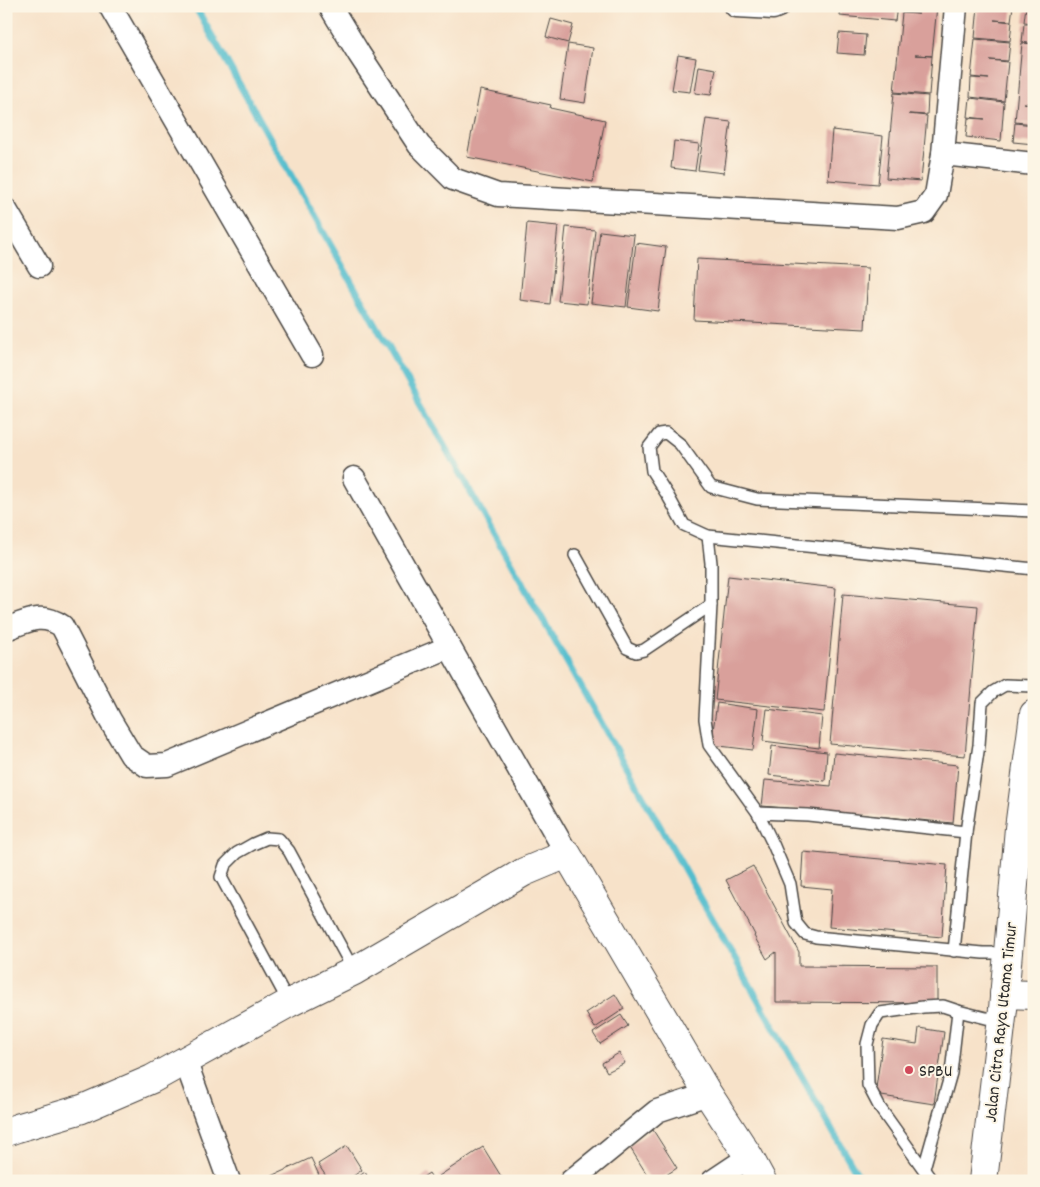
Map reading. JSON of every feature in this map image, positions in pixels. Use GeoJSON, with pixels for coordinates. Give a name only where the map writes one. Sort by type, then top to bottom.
{"type":"FeatureCollection","features":[{"type":"Feature","properties":{"kind":"street"},"geometry":{"type":"LineString","coordinates":[[110,6],[312,355]]}},
{"type":"Feature","properties":{"kind":"street"},"geometry":{"type":"LineString","coordinates":[[330,6],[419,145],[453,179],[498,195],[898,218],[924,212],[936,195],[943,154],[956,6]]}},
{"type":"Feature","properties":{"kind":"street"},"geometry":{"type":"LineString","coordinates":[[736,6],[773,8],[778,6]]}},
{"type":"Feature","properties":{"kind":"street"},"geometry":{"type":"LineString","coordinates":[[943,154],[1034,164]]}},
{"type":"Feature","properties":{"kind":"street"},"geometry":{"type":"LineString","coordinates":[[6,210],[39,266]]}},
{"type":"Feature","properties":{"kind":"street"},"geometry":{"type":"LineString","coordinates":[[354,478],[567,854],[708,1094],[749,1157],[762,1181]]}},
{"type":"Feature","properties":{"kind":"street"},"geometry":{"type":"LineString","coordinates":[[6,629],[26,621],[44,618],[53,620],[62,626],[110,720],[131,754],[147,766],[167,765],[449,647]]}},
{"type":"Feature","properties":{"kind":"street","name":"Jalan Citra Raya Utama Timur"},"geometry":{"type":"LineString","coordinates":[[983,1181],[1019,828],[1034,714]]}},
{"type":"Feature","properties":{"kind":"street"},"geometry":{"type":"LineString","coordinates":[[6,1132],[82,1109],[152,1079],[289,1003],[354,971],[524,872],[567,854]]}},
{"type":"Feature","properties":{"kind":"street"},"geometry":{"type":"LineString","coordinates":[[1002,1007],[1034,995]]}},
{"type":"Feature","properties":{"kind":"street"},"geometry":{"type":"LineString","coordinates":[[184,1060],[229,1181]]}},
{"type":"Feature","properties":{"kind":"street"},"geometry":{"type":"LineString","coordinates":[[571,1181],[657,1111],[708,1094]]}},
{"type":"Feature","properties":{"kind":"street"},"geometry":{"type":"LineString","coordinates":[[713,1181],[749,1157]]}},
{"type":"Feature","properties":{"kind":"lane"},"geometry":{"type":"LineString","coordinates":[[1034,511],[756,499],[712,487],[680,444],[666,433],[659,434],[649,447],[652,471],[684,525],[708,536],[1034,569]]}},
{"type":"Feature","properties":{"kind":"lane"},"geometry":{"type":"LineString","coordinates":[[708,536],[711,563],[711,606],[705,719],[708,746],[758,813],[774,844],[790,884],[796,923],[806,934],[816,937],[954,951],[1007,953]]}},
{"type":"Feature","properties":{"kind":"lane"},"geometry":{"type":"LineString","coordinates":[[575,555],[627,648],[636,652],[644,650],[711,606]]}},
{"type":"Feature","properties":{"kind":"lane"},"geometry":{"type":"LineString","coordinates":[[954,951],[966,832],[979,745],[982,703],[993,692],[1005,685],[1034,686]]}},
{"type":"Feature","properties":{"kind":"lane"},"geometry":{"type":"LineString","coordinates":[[758,813],[808,815],[966,832]]}},
{"type":"Feature","properties":{"kind":"lane"},"geometry":{"type":"LineString","coordinates":[[289,1003],[221,877],[225,865],[237,853],[253,844],[267,838],[279,839],[289,851],[354,971]]}},
{"type":"Feature","properties":{"kind":"lane"},"geometry":{"type":"LineString","coordinates":[[932,1181],[880,1108],[868,1085],[867,1044],[872,1025],[880,1013],[903,1009],[943,1006],[986,1018],[1002,1007]]}},
{"type":"Feature","properties":{"kind":"lane"},"geometry":{"type":"LineString","coordinates":[[924,1168],[951,1073],[958,1011]]}},
{"type":"Feature","properties":{"kind":"building"},"geometry":{"type":"Polygon","coordinates":[[[841,6],[897,6],[895,21],[840,16],[841,6]]]}},
{"type":"Feature","properties":{"kind":"building"},"geometry":{"type":"Polygon","coordinates":[[[902,6],[937,6],[929,95],[894,92],[902,13],[919,14],[901,12],[902,6]]]}},
{"type":"Feature","properties":{"kind":"building"},"geometry":{"type":"Polygon","coordinates":[[[978,6],[1013,6],[1011,21],[994,20],[1012,22],[1010,41],[975,38],[978,6]]]}},
{"type":"Feature","properties":{"kind":"building"},"geometry":{"type":"Polygon","coordinates":[[[1026,6],[1034,6],[1034,23],[1024,22],[1026,6]]]}},
{"type":"Feature","properties":{"kind":"building"},"geometry":{"type":"Polygon","coordinates":[[[551,19],[573,25],[568,43],[546,37],[551,19]]]}},
{"type":"Feature","properties":{"kind":"building"},"geometry":{"type":"Polygon","coordinates":[[[1024,24],[1034,24],[1034,44],[1022,42],[1024,24]]]}},
{"type":"Feature","properties":{"kind":"building"},"geometry":{"type":"Polygon","coordinates":[[[839,33],[866,35],[864,55],[837,53],[839,33]]]}},
{"type":"Feature","properties":{"kind":"building"},"geometry":{"type":"Polygon","coordinates":[[[975,39],[1010,42],[1008,61],[990,60],[1008,62],[1004,101],[970,97],[971,78],[989,79],[971,77],[975,39]]]}},
{"type":"Feature","properties":{"kind":"building"},"geometry":{"type":"Polygon","coordinates":[[[1022,43],[1034,44],[1034,104],[1024,103],[1034,105],[1034,124],[1015,122],[1022,43]]]}},
{"type":"Feature","properties":{"kind":"building"},"geometry":{"type":"Polygon","coordinates":[[[568,44],[593,48],[585,103],[560,99],[568,44]]]}},
{"type":"Feature","properties":{"kind":"building"},"geometry":{"type":"Polygon","coordinates":[[[678,55],[696,58],[690,92],[672,90],[678,55]]]}},
{"type":"Feature","properties":{"kind":"building"},"geometry":{"type":"Polygon","coordinates":[[[699,66],[716,69],[711,95],[695,93],[699,66]]]}},
{"type":"Feature","properties":{"kind":"building"},"geometry":{"type":"Polygon","coordinates":[[[480,90],[551,105],[550,108],[605,120],[593,182],[467,157],[480,90]]]}},
{"type":"Feature","properties":{"kind":"building"},"geometry":{"type":"Polygon","coordinates":[[[894,93],[928,96],[927,115],[909,114],[927,116],[921,181],[886,178],[894,93]]]}},
{"type":"Feature","properties":{"kind":"building"},"geometry":{"type":"Polygon","coordinates":[[[970,98],[1004,102],[1001,141],[966,137],[968,118],[985,119],[968,117],[970,98]]]}},
{"type":"Feature","properties":{"kind":"building"},"geometry":{"type":"Polygon","coordinates":[[[706,119],[731,122],[724,173],[698,170],[706,119]]]}},
{"type":"Feature","properties":{"kind":"building"},"geometry":{"type":"Polygon","coordinates":[[[1015,123],[1034,125],[1034,144],[1013,142],[1015,123]]]}},
{"type":"Feature","properties":{"kind":"building"},"geometry":{"type":"Polygon","coordinates":[[[832,130],[883,136],[878,184],[828,180],[832,130]]]}},
{"type":"Feature","properties":{"kind":"building"},"geometry":{"type":"Polygon","coordinates":[[[674,141],[699,144],[695,171],[671,168],[674,141]]]}},
{"type":"Feature","properties":{"kind":"building"},"geometry":{"type":"Polygon","coordinates":[[[527,223],[558,226],[550,304],[520,300],[527,223]]]}},
{"type":"Feature","properties":{"kind":"building"},"geometry":{"type":"Polygon","coordinates":[[[566,227],[595,230],[587,304],[558,301],[566,227]]]}},
{"type":"Feature","properties":{"kind":"building"},"geometry":{"type":"Polygon","coordinates":[[[600,231],[634,235],[626,307],[591,303],[600,231]]]}},
{"type":"Feature","properties":{"kind":"building"},"geometry":{"type":"Polygon","coordinates":[[[636,243],[666,247],[658,311],[628,307],[636,243]]]}},
{"type":"Feature","properties":{"kind":"building"},"geometry":{"type":"Polygon","coordinates":[[[697,259],[868,268],[865,329],[694,320],[697,259]]]}},
{"type":"Feature","properties":{"kind":"building"},"geometry":{"type":"Polygon","coordinates":[[[728,576],[836,588],[824,712],[715,700],[728,576]]]}},
{"type":"Feature","properties":{"kind":"building"},"geometry":{"type":"Polygon","coordinates":[[[843,594],[978,606],[965,756],[830,744],[843,594]]]}},
{"type":"Feature","properties":{"kind":"building"},"geometry":{"type":"Polygon","coordinates":[[[717,703],[758,709],[753,750],[711,745],[717,703]]]}},
{"type":"Feature","properties":{"kind":"building"},"geometry":{"type":"Polygon","coordinates":[[[767,709],[822,716],[819,748],[763,741],[767,709]]]}},
{"type":"Feature","properties":{"kind":"building"},"geometry":{"type":"Polygon","coordinates":[[[772,746],[827,752],[825,781],[769,775],[772,746]]]}},
{"type":"Feature","properties":{"kind":"building"},"geometry":{"type":"Polygon","coordinates":[[[834,753],[958,765],[953,823],[762,806],[765,780],[831,786],[834,753]]]}},
{"type":"Feature","properties":{"kind":"building"},"geometry":{"type":"Polygon","coordinates":[[[803,852],[947,865],[942,937],[829,927],[832,889],[801,886],[803,852]]]}},
{"type":"Feature","properties":{"kind":"building"},"geometry":{"type":"Polygon","coordinates":[[[753,866],[799,952],[799,966],[937,967],[937,1003],[776,1002],[776,952],[767,959],[726,880],[753,866]]]}},
{"type":"Feature","properties":{"kind":"building"},"geometry":{"type":"Polygon","coordinates":[[[615,994],[624,1009],[595,1028],[586,1013],[615,994]]]}},
{"type":"Feature","properties":{"kind":"building"},"geometry":{"type":"Polygon","coordinates":[[[621,1015],[628,1026],[600,1044],[593,1033],[621,1015]]]}},
{"type":"Feature","properties":{"kind":"building","name":"SPBU"},"geometry":{"type":"Polygon","coordinates":[[[919,1028],[944,1032],[934,1104],[875,1095],[883,1039],[917,1044],[919,1028]]]}},
{"type":"Feature","properties":{"kind":"building"},"geometry":{"type":"Polygon","coordinates":[[[619,1053],[625,1063],[607,1072],[602,1063],[619,1053]]]}},
{"type":"Feature","properties":{"kind":"building"},"geometry":{"type":"Polygon","coordinates":[[[653,1130],[677,1168],[657,1181],[651,1181],[629,1146],[653,1130]]]}},
{"type":"Feature","properties":{"kind":"building"},"geometry":{"type":"Polygon","coordinates":[[[347,1146],[362,1170],[346,1181],[329,1181],[318,1164],[347,1146]]]}},
{"type":"Feature","properties":{"kind":"building"},"geometry":{"type":"Polygon","coordinates":[[[483,1147],[504,1181],[442,1181],[439,1176],[483,1147]]]}},
{"type":"Feature","properties":{"kind":"building"},"geometry":{"type":"Polygon","coordinates":[[[311,1158],[319,1175],[307,1181],[274,1181],[272,1176],[311,1158]]]}},
{"type":"Feature","properties":{"kind":"building"},"geometry":{"type":"Polygon","coordinates":[[[365,1172],[370,1181],[352,1181],[365,1172]]]}},
{"type":"Feature","properties":{"kind":"building"},"geometry":{"type":"Polygon","coordinates":[[[429,1173],[434,1181],[417,1181],[429,1173]]]}},
{"type":"Feature","properties":{"kind":"waterway"},"geometry":{"type":"LineString","coordinates":[[195,6],[861,1181]]}},
{"type":"Feature","properties":{"kind":"place","name":"SPBU"},"geometry":{"type":"Point","coordinates":[909,1070]}}]}
